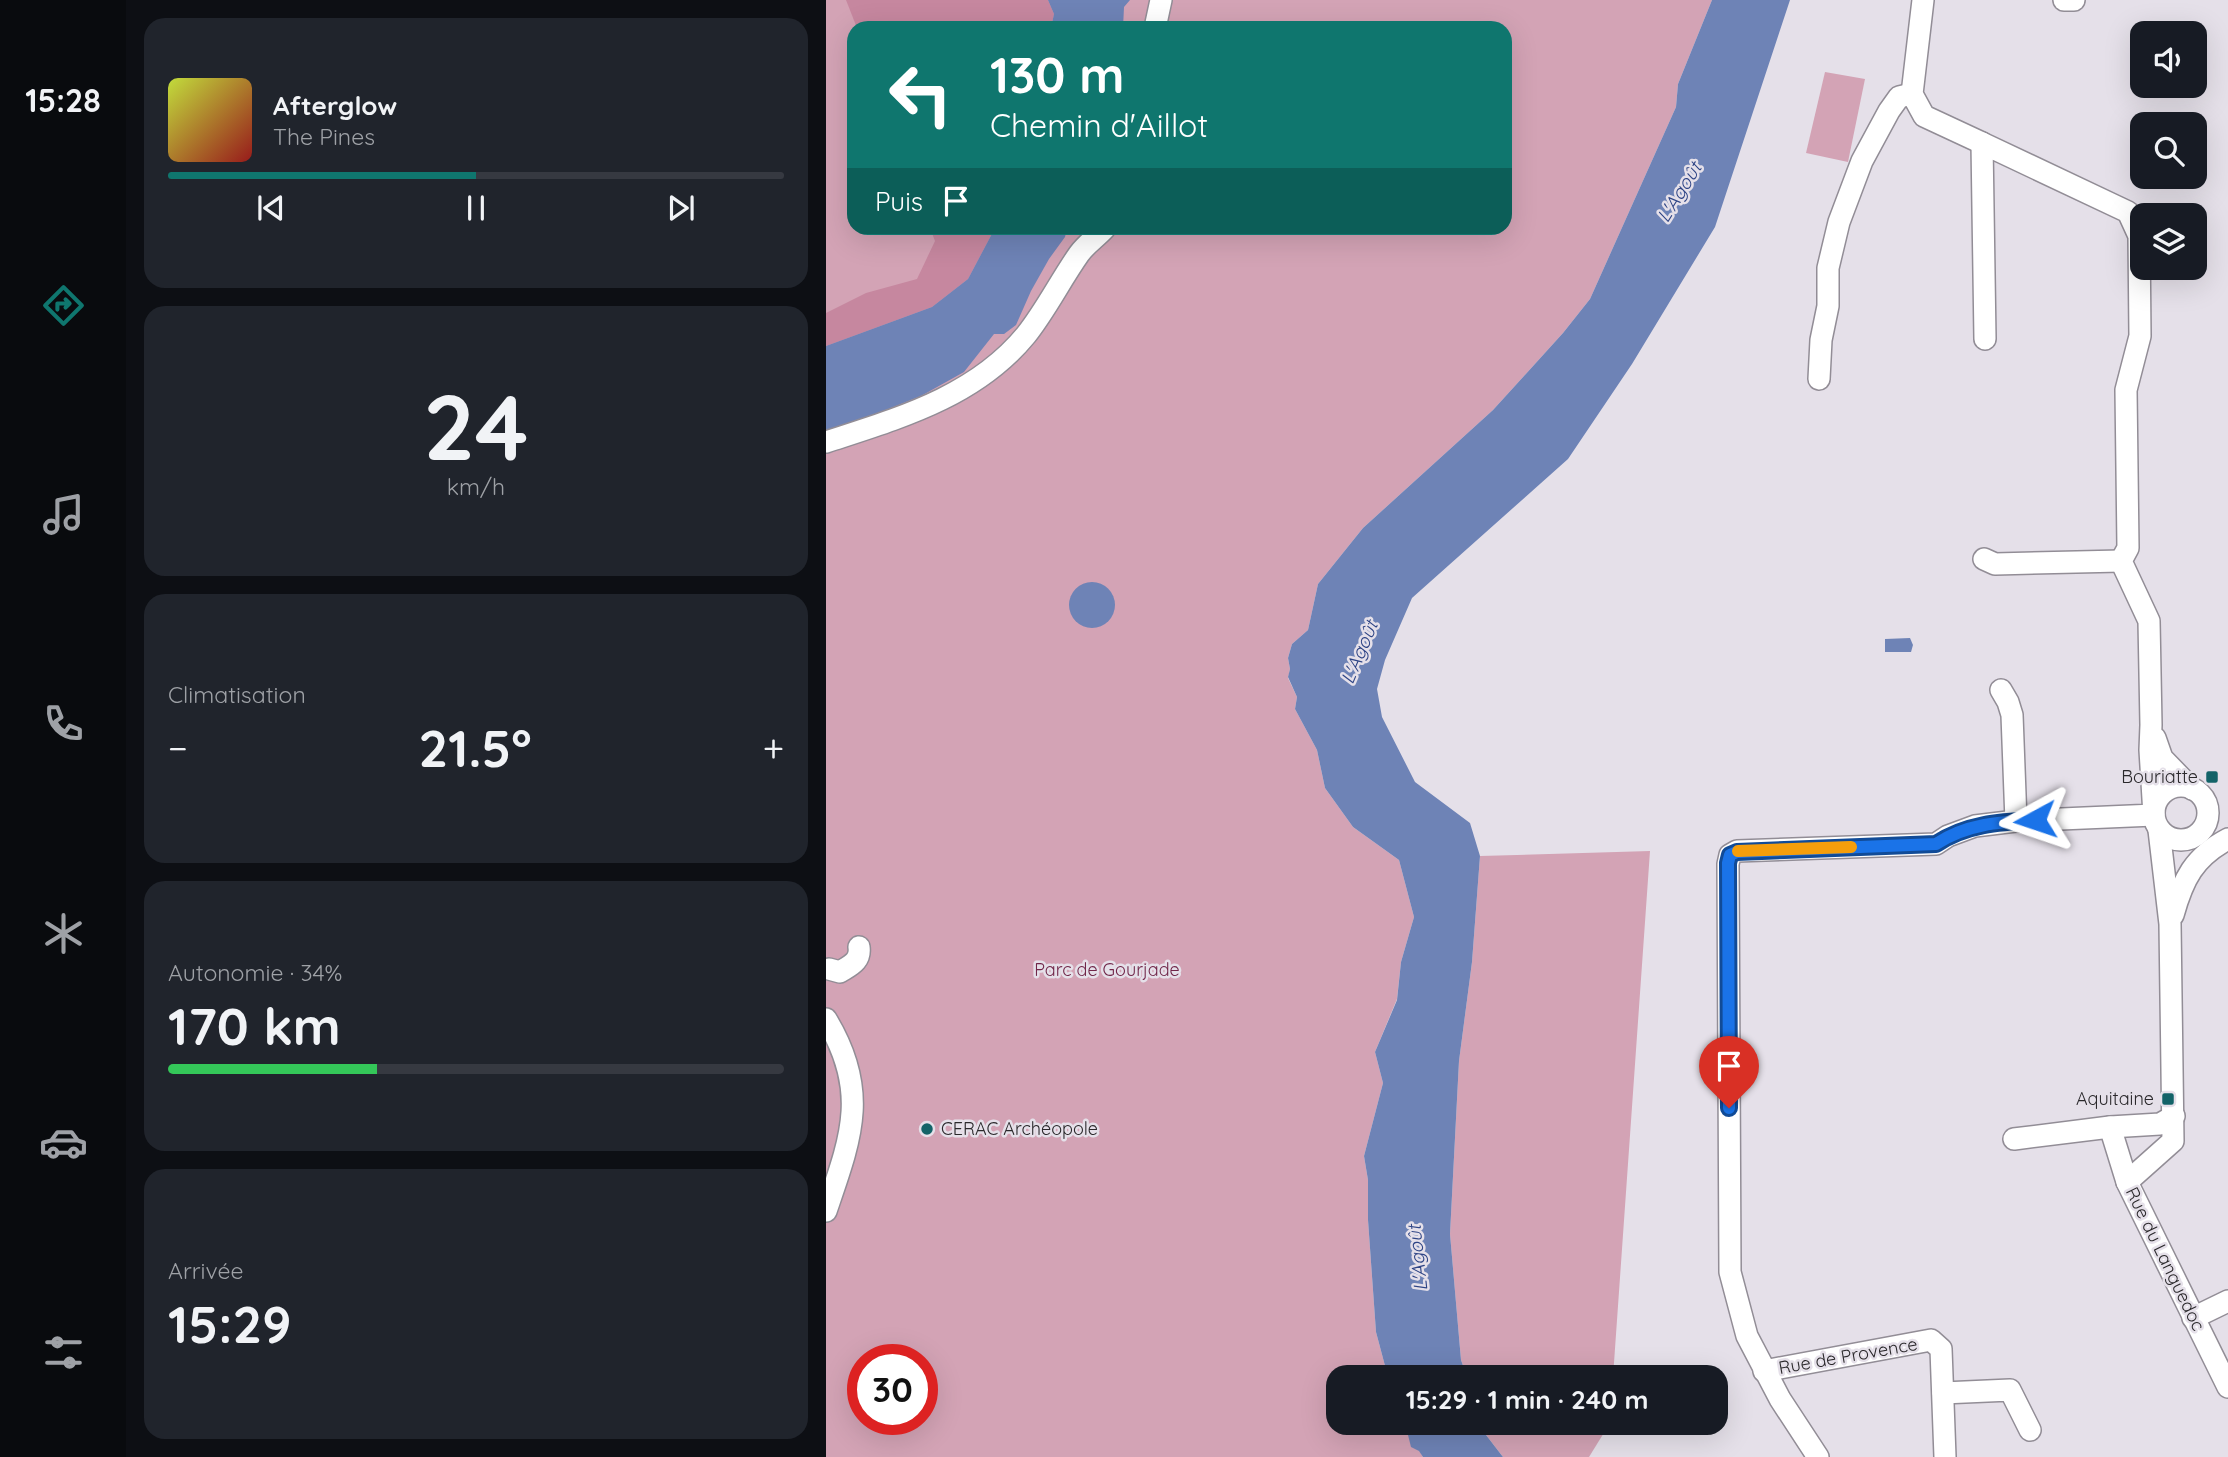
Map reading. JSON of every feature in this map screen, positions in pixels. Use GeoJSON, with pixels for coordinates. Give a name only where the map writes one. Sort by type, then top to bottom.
{"type":"FeatureCollection","features":[{"type":"Feature","properties":{"kind":"street"},"geometry":{"type":"LineString","coordinates":[[1157,21],[1161,0]]}},
{"type":"Feature","properties":{"kind":"street"},"geometry":{"type":"LineString","coordinates":[[1923,0],[1912,94],[1924,116],[2128,212],[2139,236],[2140,336],[2126,390],[2128,548],[2121,561]]}},
{"type":"Feature","properties":{"kind":"street"},"geometry":{"type":"LineString","coordinates":[[2064,0],[2074,0]]}},
{"type":"Feature","properties":{"kind":"street"},"geometry":{"type":"LineString","coordinates":[[1819,379],[1821,340],[1828,306],[1828,268],[1839,222],[1862,161],[1889,111],[1899,97],[1912,94]]}},
{"type":"Feature","properties":{"kind":"street"},"geometry":{"type":"LineString","coordinates":[[1982,143],[1985,339]]}},
{"type":"Feature","properties":{"kind":"street"},"geometry":{"type":"LineString","coordinates":[[826,443],[918,411],[958,392],[979,378],[1026,335],[1079,254],[1098,235]]}},
{"type":"Feature","properties":{"kind":"street"},"geometry":{"type":"LineString","coordinates":[[1984,559],[1995,564],[2121,561]]}},
{"type":"Feature","properties":{"kind":"street"},"geometry":{"type":"LineString","coordinates":[[2121,561],[2149,621],[2150,750],[2171,924],[2174,1116],[2174,1141],[2127,1182]]}},
{"type":"Feature","properties":{"kind":"street"},"geometry":{"type":"LineString","coordinates":[[2001,690],[2012,715],[2016,821]]}},
{"type":"Feature","properties":{"kind":"street"},"geometry":{"type":"LineString","coordinates":[[2151,725],[2162,758],[2198,794],[2207,834],[2184,881],[2171,924]]}},
{"type":"Feature","properties":{"kind":"street"},"geometry":{"type":"LineString","coordinates":[[2198,794],[2181,786],[2167,790],[2156,803],[2157,822],[2173,840],[2207,834],[2228,839]]}},
{"type":"Feature","properties":{"kind":"street"},"geometry":{"type":"LineString","coordinates":[[1818,1457],[1764,1371],[1747,1336],[1730,1272],[1730,855],[1737,852],[1804,848],[1936,844],[1954,833],[1975,826],[2016,821],[2157,822]]}},
{"type":"Feature","properties":{"kind":"street"},"geometry":{"type":"LineString","coordinates":[[830,974],[840,972],[857,961],[859,947]]}},
{"type":"Feature","properties":{"kind":"street"},"geometry":{"type":"LineString","coordinates":[[826,1019],[849,1069],[854,1107],[849,1140],[826,1211]]}},
{"type":"Feature","properties":{"kind":"street"},"geometry":{"type":"LineString","coordinates":[[2014,1139],[2110,1127],[2160,1124],[2174,1116]]}},
{"type":"Feature","properties":{"kind":"street","name":"Rue du Languedoc"},"geometry":{"type":"LineString","coordinates":[[2110,1127],[2127,1182],[2228,1387]]}},
{"type":"Feature","properties":{"kind":"street"},"geometry":{"type":"LineString","coordinates":[[2193,1318],[2228,1301]]}},
{"type":"Feature","properties":{"kind":"street","name":"Rue de Provence"},"geometry":{"type":"LineString","coordinates":[[1764,1371],[1931,1340],[1941,1349],[1943,1393]]}},
{"type":"Feature","properties":{"kind":"street"},"geometry":{"type":"LineString","coordinates":[[1945,1457],[1943,1393],[2010,1390],[2030,1430]]}},
{"type":"Feature","properties":{"kind":"green space","name":"Parc de Gourjade"},"geometry":{"type":"Polygon","coordinates":[[[826,0],[1712,0],[1678,84],[1676,107],[1590,299],[1493,410],[1363,528],[1318,584],[1308,630],[1292,644],[1288,658],[1288,678],[1297,697],[1295,709],[1317,750],[1325,788],[1353,827],[1399,860],[1414,917],[1401,962],[1397,999],[1375,1052],[1383,1083],[1364,1156],[1368,1180],[1368,1220],[1376,1332],[1385,1365],[1326,1365],[1326,1435],[1411,1435],[1423,1457],[826,1457],[826,0]]]}},
{"type":"Feature","properties":{"kind":"green space"},"geometry":{"type":"Polygon","coordinates":[[[1825,72],[1865,79],[1848,162],[1806,153],[1825,72]]]}},
{"type":"Feature","properties":{"kind":"green space"},"geometry":{"type":"Polygon","coordinates":[[[1650,851],[1614,1365],[1463,1365],[1461,1360],[1450,1234],[1459,1061],[1472,962],[1480,856],[1650,851]]]}},
{"type":"Feature","properties":{"kind":"green space"},"geometry":{"type":"Polygon","coordinates":[[[1486,1435],[1603,1435],[1589,1457],[1503,1457],[1486,1435]]]}},
{"type":"Feature","properties":{"kind":"shaded area"},"geometry":{"type":"Polygon","coordinates":[[[846,0],[1048,0],[1054,14],[1052,21],[854,21],[846,0]]]}},
{"type":"Feature","properties":{"kind":"shaded area"},"geometry":{"type":"Polygon","coordinates":[[[933,235],[991,235],[968,279],[932,307],[826,346],[826,313],[866,293],[917,279],[935,241],[933,235]]]}},
{"type":"Feature","properties":{"kind":"water"},"geometry":{"type":"Polygon","coordinates":[[[1048,0],[1130,0],[1124,7],[1123,21],[1052,21],[1054,14],[1048,0]]]}},
{"type":"Feature","properties":{"kind":"water","name":"L'Agoût"},"geometry":{"type":"Polygon","coordinates":[[[1712,0],[1790,0],[1715,227],[1632,364],[1568,459],[1412,598],[1385,660],[1377,689],[1382,717],[1415,782],[1470,823],[1480,856],[1472,962],[1459,1061],[1450,1234],[1463,1365],[1385,1365],[1376,1332],[1368,1220],[1368,1180],[1364,1156],[1383,1083],[1375,1052],[1397,1000],[1401,962],[1414,917],[1399,860],[1353,827],[1325,788],[1317,750],[1295,709],[1297,697],[1288,677],[1288,658],[1292,644],[1308,630],[1318,584],[1363,528],[1493,410],[1590,299],[1676,107],[1678,84],[1712,0]]]}},
{"type":"Feature","properties":{"kind":"water"},"geometry":{"type":"Polygon","coordinates":[[[991,235],[1065,235],[1031,291],[1016,325],[1004,334],[994,334],[964,372],[921,396],[886,410],[852,431],[826,440],[826,346],[932,307],[968,279],[991,235]]]}},
{"type":"Feature","properties":{"kind":"water"},"geometry":{"type":"Polygon","coordinates":[[[1092,582],[1108,589],[1115,605],[1108,621],[1092,628],[1076,621],[1069,605],[1076,589],[1092,582]]]}},
{"type":"Feature","properties":{"kind":"water"},"geometry":{"type":"Polygon","coordinates":[[[1910,638],[1913,645],[1911,652],[1885,652],[1885,639],[1910,638]]]}},
{"type":"Feature","properties":{"kind":"water"},"geometry":{"type":"Polygon","coordinates":[[[1408,1435],[1486,1435],[1503,1457],[1423,1457],[1411,1447],[1408,1435]]]}},
{"type":"Feature","properties":{"kind":"slow traffic"},"geometry":{"type":"LineString","coordinates":[[1738,851],[1851,847]]}},
{"type":"Feature","properties":{"kind":"place","name":"Bouriatte"},"geometry":{"type":"Point","coordinates":[2212,777]}},
{"type":"Feature","properties":{"kind":"place","name":"Aquitaine"},"geometry":{"type":"Point","coordinates":[2168,1099]}},
{"type":"Feature","properties":{"kind":"place","name":"CERAC Archéopole"},"geometry":{"type":"Point","coordinates":[927,1129]}},
{"type":"Feature","properties":{"kind":"route"},"geometry":{"type":"LineString","coordinates":[[1729,1108],[1730,855],[1737,852],[1787,848],[1936,844],[1961,830],[1975,826],[2035,820]]}}]}
